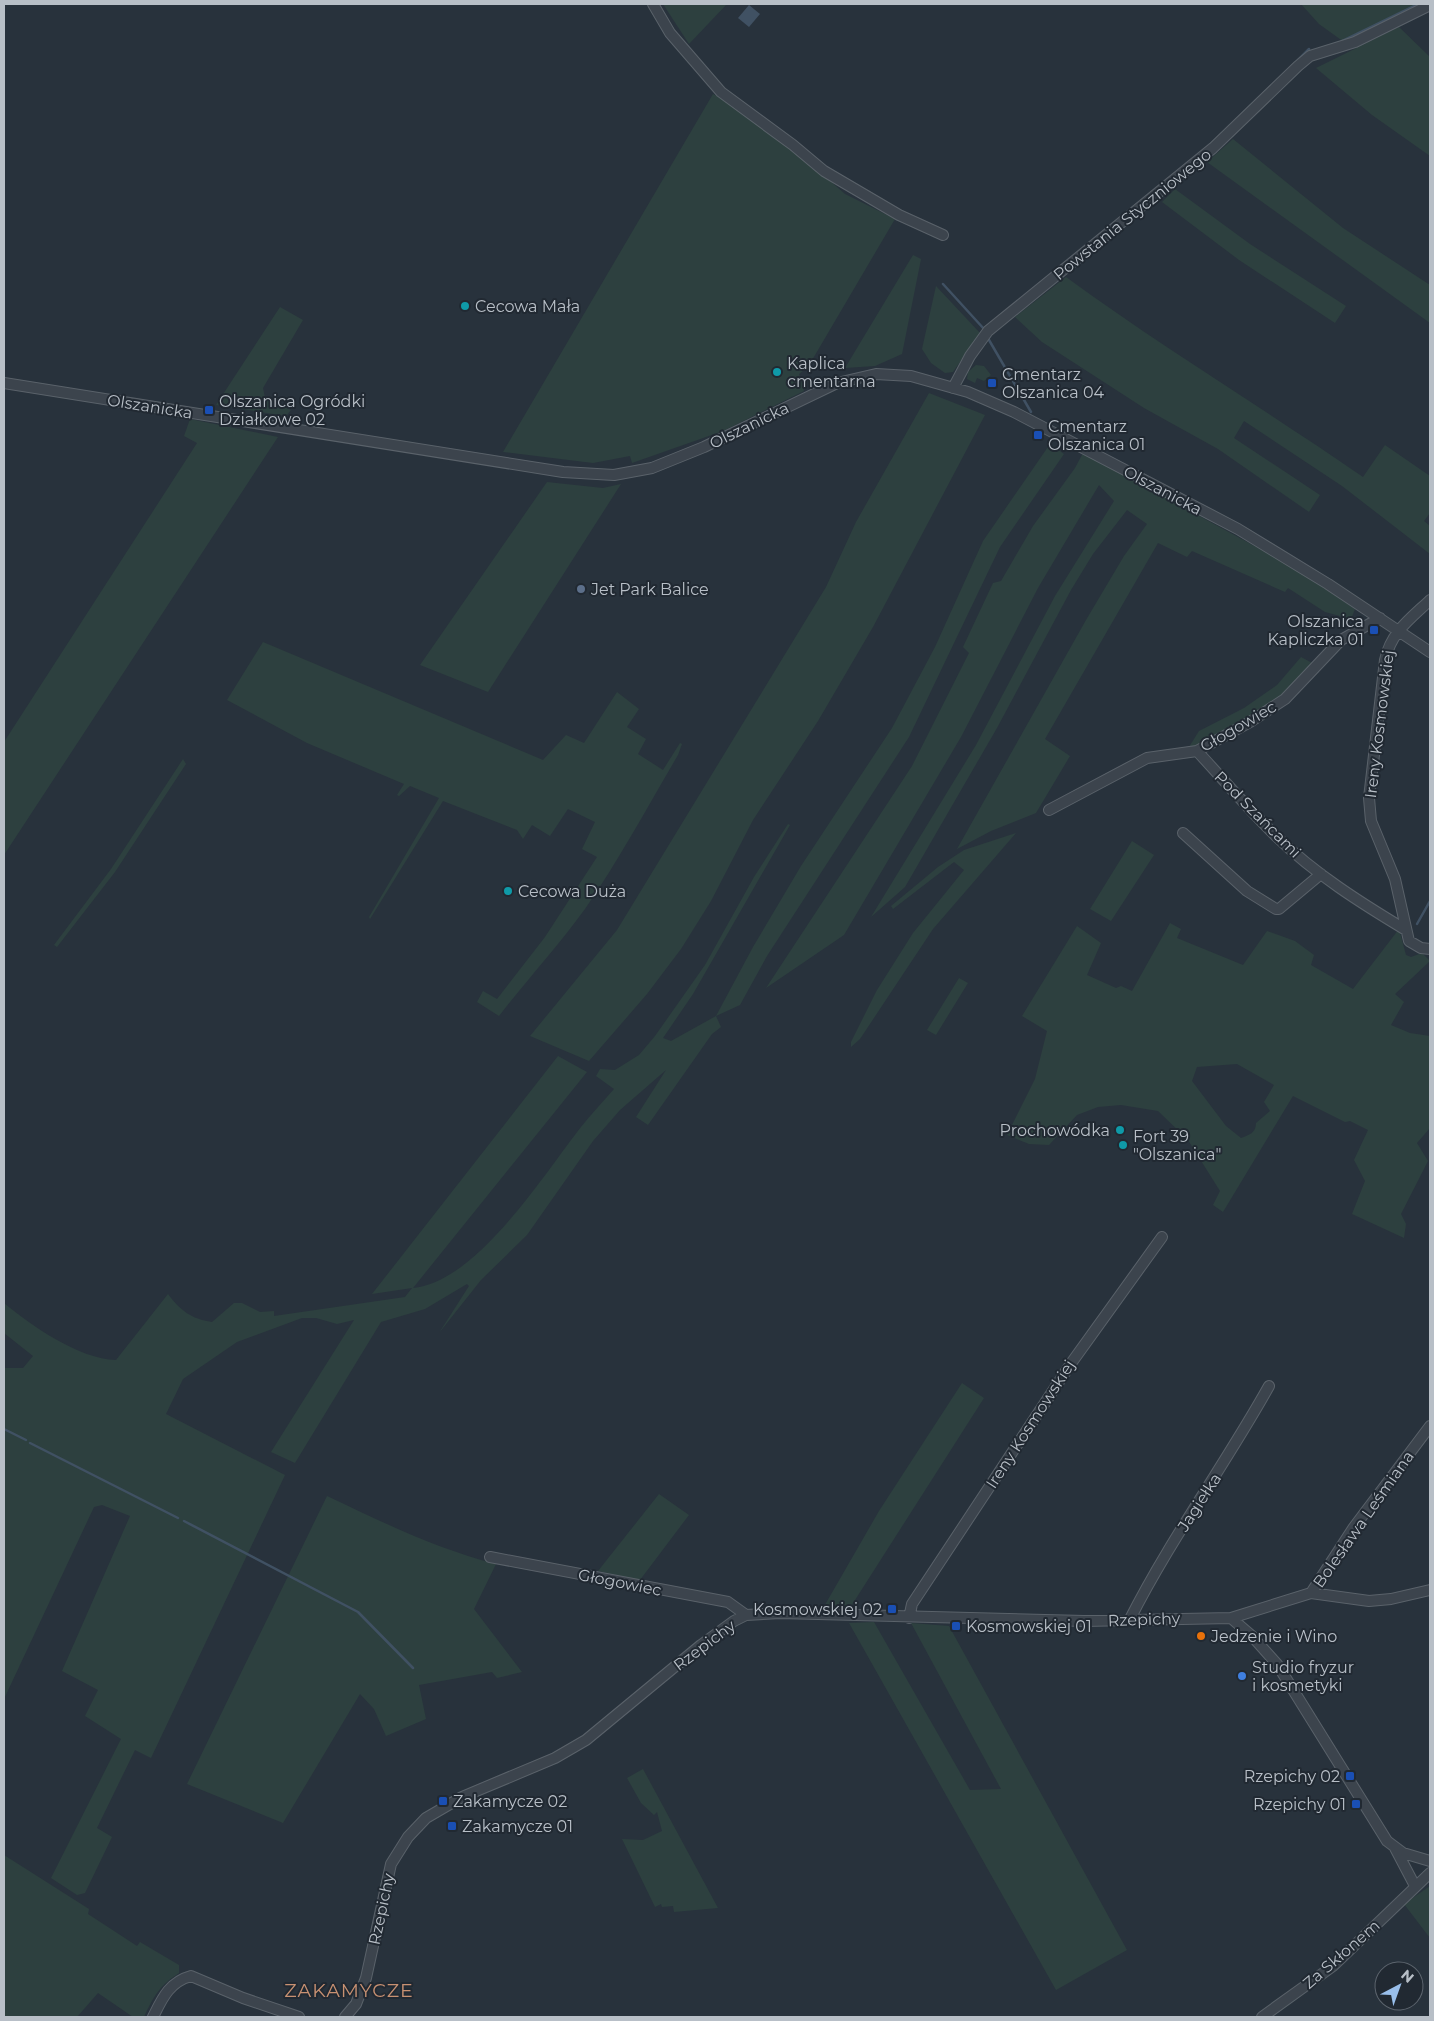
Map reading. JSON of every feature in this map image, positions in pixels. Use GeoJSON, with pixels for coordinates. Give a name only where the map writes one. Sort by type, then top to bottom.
{"type":"FeatureCollection","features":[{"type":"Feature","properties":{"kind":"street"},"geometry":{"type":"LineString","coordinates":[[653,4],[670,32],[721,92],[793,145],[824,171],[899,216],[942,235]]}},
{"type":"Feature","properties":{"kind":"street","name":"Powstania Styczniowego"},"geometry":{"type":"LineString","coordinates":[[953,388],[979,342],[994,326],[1214,148],[1310,56],[1355,42],[1430,5]]}},
{"type":"Feature","properties":{"kind":"street","name":"Olszanicka"},"geometry":{"type":"LineString","coordinates":[[4,382],[563,472],[601,475],[635,472],[678,458],[820,390],[856,377],[876,374],[898,374],[953,388],[1014,412],[1238,529],[1399,630],[1430,652]]}},
{"type":"Feature","properties":{"kind":"street","name":"Ireny Kosmowskiej"},"geometry":{"type":"LineString","coordinates":[[1430,600],[1399,630],[1389,643],[1385,660],[1368,798],[1371,821],[1395,880],[1409,941],[1421,948],[1430,949]]}},
{"type":"Feature","properties":{"kind":"street","name":"Głogowiec"},"geometry":{"type":"LineString","coordinates":[[1049,810],[1147,758],[1197,751],[1250,722],[1285,699],[1341,640],[1380,618]]}},
{"type":"Feature","properties":{"kind":"street","name":"Pod Szańcami"},"geometry":{"type":"LineString","coordinates":[[1197,751],[1277,838],[1359,902],[1406,930]]}},
{"type":"Feature","properties":{"kind":"street"},"geometry":{"type":"LineString","coordinates":[[1183,833],[1247,891],[1276,909],[1279,909],[1321,874]]}},
{"type":"Feature","properties":{"kind":"street","name":"Ireny Kosmowskiej"},"geometry":{"type":"LineString","coordinates":[[909,1618],[912,1604],[1029,1424],[1162,1237]]}},
{"type":"Feature","properties":{"kind":"street","name":"Jagiełka"},"geometry":{"type":"LineString","coordinates":[[1130,1619],[1154,1570],[1240,1437],[1269,1386]]}},
{"type":"Feature","properties":{"kind":"street","name":"Bolesława Leśmiana"},"geometry":{"type":"LineString","coordinates":[[1231,1618],[1311,1593],[1354,1527],[1430,1426]]}},
{"type":"Feature","properties":{"kind":"street","name":"Głogowiec"},"geometry":{"type":"LineString","coordinates":[[490,1558],[734,1604],[746,1615]]}},
{"type":"Feature","properties":{"kind":"street"},"geometry":{"type":"LineString","coordinates":[[1311,1593],[1360,1601],[1391,1600],[1430,1590]]}},
{"type":"Feature","properties":{"kind":"street","name":"Rzepichy"},"geometry":{"type":"LineString","coordinates":[[346,2017],[356,2004],[366,1978],[390,1864],[414,1830],[426,1818],[450,1803],[546,1763],[586,1740],[723,1628],[746,1615],[780,1613],[909,1618],[1084,1621],[1231,1618]]}},
{"type":"Feature","properties":{"kind":"street"},"geometry":{"type":"LineString","coordinates":[[1231,1618],[1252,1636],[1277,1664],[1372,1819],[1395,1848],[1415,1886]]}},
{"type":"Feature","properties":{"kind":"street"},"geometry":{"type":"LineString","coordinates":[[1395,1848],[1403,1853],[1430,1861]]}},
{"type":"Feature","properties":{"kind":"street","name":"Za Skłonem"},"geometry":{"type":"LineString","coordinates":[[1262,2017],[1333,1966],[1430,1873]]}},
{"type":"Feature","properties":{"kind":"street"},"geometry":{"type":"LineString","coordinates":[[153,2017],[166,1992],[182,1978],[191,1976],[243,1998],[299,2017]]}},
{"type":"Feature","properties":{"kind":"shaded area"},"geometry":{"type":"Polygon","coordinates":[[[663,4],[727,4],[689,44],[663,4]]]}},
{"type":"Feature","properties":{"kind":"shaded area"},"geometry":{"type":"Polygon","coordinates":[[[1301,4],[1422,4],[1344,42],[1319,24],[1301,4]]]}},
{"type":"Feature","properties":{"kind":"shaded area"},"geometry":{"type":"Polygon","coordinates":[[[1399,27],[1430,57],[1430,156],[1372,115],[1316,68],[1399,27]]]}},
{"type":"Feature","properties":{"kind":"shaded area"},"geometry":{"type":"Polygon","coordinates":[[[713,94],[730,103],[795,150],[845,194],[895,219],[808,367],[799,374],[804,391],[723,431],[632,463],[630,456],[593,463],[503,452],[713,94]]]}},
{"type":"Feature","properties":{"kind":"shaded area"},"geometry":{"type":"Polygon","coordinates":[[[1233,139],[1343,228],[1430,285],[1430,323],[1207,162],[1233,139]]]}},
{"type":"Feature","properties":{"kind":"shaded area"},"geometry":{"type":"Polygon","coordinates":[[[1175,189],[1250,244],[1346,306],[1335,323],[1239,260],[1162,202],[1175,189]]]}},
{"type":"Feature","properties":{"kind":"shaded area"},"geometry":{"type":"Polygon","coordinates":[[[913,255],[921,259],[902,354],[875,366],[845,368],[913,255]]]}},
{"type":"Feature","properties":{"kind":"shaded area"},"geometry":{"type":"Polygon","coordinates":[[[1066,277],[1140,329],[1363,477],[1385,445],[1430,476],[1430,513],[1424,521],[1430,526],[1430,554],[1342,486],[1244,421],[1234,438],[1320,495],[1309,512],[1218,449],[1144,408],[1042,342],[1015,317],[1066,277]]]}},
{"type":"Feature","properties":{"kind":"shaded area"},"geometry":{"type":"Polygon","coordinates":[[[936,286],[980,333],[953,372],[945,373],[931,363],[922,349],[936,286]]]}},
{"type":"Feature","properties":{"kind":"shaded area"},"geometry":{"type":"Polygon","coordinates":[[[280,307],[303,320],[263,388],[265,398],[291,410],[286,416],[216,405],[280,307]]]}},
{"type":"Feature","properties":{"kind":"shaded area"},"geometry":{"type":"Polygon","coordinates":[[[976,365],[984,366],[991,375],[984,381],[977,378],[975,383],[967,379],[968,372],[976,365]]]}},
{"type":"Feature","properties":{"kind":"shaded area"},"geometry":{"type":"Polygon","coordinates":[[[929,393],[985,415],[873,627],[818,721],[753,820],[711,901],[681,949],[647,994],[589,1061],[530,1036],[617,930],[826,587],[856,522],[929,393]]]}},
{"type":"Feature","properties":{"kind":"shaded area"},"geometry":{"type":"Polygon","coordinates":[[[190,419],[278,437],[4,855],[4,742],[197,443],[184,436],[190,419]]]}},
{"type":"Feature","properties":{"kind":"shaded area"},"geometry":{"type":"Polygon","coordinates":[[[1050,444],[1064,454],[1000,547],[909,737],[767,956],[740,1005],[716,1016],[753,947],[801,866],[892,728],[935,647],[983,541],[1050,444]]]}},
{"type":"Feature","properties":{"kind":"shaded area"},"geometry":{"type":"Polygon","coordinates":[[[1083,453],[1299,570],[1355,609],[1351,619],[1325,612],[1288,588],[1285,592],[1192,551],[1187,557],[1158,543],[1045,739],[1070,756],[1036,813],[991,831],[957,849],[1086,620],[1124,556],[1147,524],[1127,510],[1093,554],[1071,590],[997,728],[905,887],[871,917],[976,745],[1055,596],[1114,501],[1099,485],[1038,588],[961,737],[844,935],[766,988],[912,766],[969,653],[963,647],[993,583],[1001,581],[1033,526],[1075,468],[1083,453]]]}},
{"type":"Feature","properties":{"kind":"shaded area"},"geometry":{"type":"Polygon","coordinates":[[[547,482],[603,488],[621,484],[488,692],[420,665],[547,482]]]}},
{"type":"Feature","properties":{"kind":"shaded area"},"geometry":{"type":"Polygon","coordinates":[[[263,642],[543,760],[566,735],[584,743],[617,692],[639,709],[627,727],[646,739],[638,754],[663,770],[680,743],[682,744],[678,755],[598,890],[564,936],[499,1016],[477,1002],[483,991],[497,999],[545,937],[597,857],[582,849],[595,822],[568,809],[550,836],[532,825],[523,839],[517,830],[443,801],[370,919],[369,917],[439,798],[410,786],[399,796],[397,795],[404,784],[307,743],[227,700],[263,642]]]}},
{"type":"Feature","properties":{"kind":"shaded area"},"geometry":{"type":"Polygon","coordinates":[[[1301,657],[1314,664],[1290,699],[1202,753],[1189,747],[1199,731],[1244,708],[1277,685],[1301,657]]]}},
{"type":"Feature","properties":{"kind":"shaded area"},"geometry":{"type":"Polygon","coordinates":[[[183,759],[186,764],[115,872],[57,947],[54,945],[111,869],[183,759]]]}},
{"type":"Feature","properties":{"kind":"shaded area"},"geometry":{"type":"Polygon","coordinates":[[[788,824],[790,825],[693,994],[663,1038],[671,1041],[716,1016],[721,1027],[712,1034],[648,1125],[636,1117],[666,1070],[620,1110],[593,1141],[527,1235],[481,1280],[439,1333],[469,1286],[467,1284],[425,1309],[381,1322],[295,1463],[271,1452],[354,1320],[337,1324],[316,1318],[302,1318],[237,1342],[183,1379],[166,1414],[285,1475],[151,1758],[135,1750],[97,1828],[112,1837],[85,1893],[77,1895],[51,1878],[121,1739],[85,1716],[98,1690],[62,1671],[130,1516],[102,1505],[94,1507],[4,1699],[4,1368],[23,1368],[33,1356],[4,1333],[4,1303],[42,1331],[72,1348],[87,1354],[116,1360],[168,1294],[187,1313],[198,1319],[212,1322],[234,1303],[242,1303],[260,1312],[274,1311],[274,1316],[405,1297],[412,1288],[372,1294],[558,1056],[587,1072],[413,1288],[437,1281],[461,1267],[485,1247],[507,1223],[585,1122],[614,1089],[596,1076],[600,1069],[615,1070],[639,1055],[655,1036],[705,965],[754,877],[788,824]]]}},
{"type":"Feature","properties":{"kind":"shaded area"},"geometry":{"type":"Polygon","coordinates":[[[1016,833],[933,929],[860,1039],[851,1047],[851,1042],[877,990],[913,933],[964,870],[954,862],[893,909],[891,906],[938,867],[964,850],[1016,833]]]}},
{"type":"Feature","properties":{"kind":"shaded area"},"geometry":{"type":"Polygon","coordinates":[[[1132,841],[1154,855],[1111,921],[1090,909],[1132,841]]]}},
{"type":"Feature","properties":{"kind":"shaded area"},"geometry":{"type":"Polygon","coordinates":[[[1170,923],[1181,929],[1177,938],[1243,965],[1267,931],[1295,941],[1314,955],[1311,965],[1353,989],[1399,929],[1406,955],[1411,957],[1422,953],[1430,961],[1395,994],[1404,1002],[1391,1025],[1410,1033],[1430,1036],[1430,1128],[1417,1143],[1428,1161],[1401,1214],[1406,1224],[1404,1238],[1352,1214],[1365,1181],[1354,1160],[1368,1130],[1350,1121],[1345,1122],[1293,1096],[1223,1212],[1213,1205],[1220,1191],[1188,1140],[1158,1111],[1121,1105],[1098,1107],[1077,1115],[1049,1145],[1029,1144],[1007,1135],[1035,1079],[1047,1031],[1022,1016],[1077,926],[1101,943],[1087,975],[1116,988],[1121,986],[1132,991],[1170,923]],[[1237,1064],[1197,1067],[1192,1081],[1226,1126],[1241,1138],[1252,1133],[1256,1123],[1270,1111],[1264,1102],[1274,1085],[1237,1064]]]}},
{"type":"Feature","properties":{"kind":"shaded area"},"geometry":{"type":"Polygon","coordinates":[[[959,978],[968,983],[936,1035],[927,1030],[959,978]]]}},
{"type":"Feature","properties":{"kind":"shaded area"},"geometry":{"type":"Polygon","coordinates":[[[962,1383],[984,1398],[848,1611],[822,1610],[879,1511],[962,1383]]]}},
{"type":"Feature","properties":{"kind":"shaded area"},"geometry":{"type":"Polygon","coordinates":[[[659,1494],[689,1515],[640,1580],[598,1571],[659,1494]]]}},
{"type":"Feature","properties":{"kind":"shaded area"},"geometry":{"type":"Polygon","coordinates":[[[327,1496],[431,1543],[496,1564],[474,1609],[522,1672],[497,1678],[492,1672],[419,1685],[426,1719],[386,1736],[374,1709],[360,1694],[283,1823],[187,1784],[327,1496]]]}},
{"type":"Feature","properties":{"kind":"shaded area"},"geometry":{"type":"Polygon","coordinates":[[[874,1622],[970,1790],[1001,1789],[911,1623],[949,1626],[1127,1950],[1056,1990],[849,1623],[874,1622]]]}},
{"type":"Feature","properties":{"kind":"shaded area"},"geometry":{"type":"Polygon","coordinates":[[[643,1769],[718,1908],[674,1912],[673,1906],[662,1907],[661,1904],[655,1907],[622,1839],[643,1840],[662,1831],[657,1812],[654,1815],[641,1803],[627,1778],[643,1769]]]}},
{"type":"Feature","properties":{"kind":"shaded area"},"geometry":{"type":"Polygon","coordinates":[[[4,1855],[89,1909],[88,1914],[137,1946],[140,1942],[179,1965],[179,1973],[166,1982],[158,1992],[144,2017],[133,2017],[98,1993],[77,2017],[4,2017],[4,1855]]]}},
{"type":"Feature","properties":{"kind":"shaded area"},"geometry":{"type":"Polygon","coordinates":[[[1430,1886],[1430,1938],[1404,1904],[1430,1886]]]}},
{"type":"Feature","properties":{"kind":"water"},"geometry":{"type":"Polygon","coordinates":[[[749,5],[760,14],[749,27],[738,18],[749,5]]]}},
{"type":"Feature","properties":{"kind":"waterway"},"geometry":{"type":"LineString","coordinates":[[1342,41],[1418,4]]}},
{"type":"Feature","properties":{"kind":"waterway"},"geometry":{"type":"LineString","coordinates":[[1298,60],[1309,49]]}},
{"type":"Feature","properties":{"kind":"waterway"},"geometry":{"type":"LineString","coordinates":[[943,284],[984,329],[986,327]]}},
{"type":"Feature","properties":{"kind":"waterway"},"geometry":{"type":"LineString","coordinates":[[989,340],[1031,412]]}},
{"type":"Feature","properties":{"kind":"waterway"},"geometry":{"type":"LineString","coordinates":[[1417,924],[1430,901]]}},
{"type":"Feature","properties":{"kind":"waterway"},"geometry":{"type":"LineString","coordinates":[[4,1429],[26,1440]]}},
{"type":"Feature","properties":{"kind":"waterway"},"geometry":{"type":"LineString","coordinates":[[30,1443],[178,1518]]}},
{"type":"Feature","properties":{"kind":"waterway"},"geometry":{"type":"LineString","coordinates":[[184,1521],[358,1612],[413,1668]]}},
{"type":"Feature","properties":{"kind":"place","name":"Cecowa Mała"},"geometry":{"type":"Point","coordinates":[465,306]}},
{"type":"Feature","properties":{"kind":"place","name":"Kaplica cmentarna"},"geometry":{"type":"Point","coordinates":[777,372]}},
{"type":"Feature","properties":{"kind":"place","name":"Cmentarz Olszanica 04"},"geometry":{"type":"Point","coordinates":[992,383]}},
{"type":"Feature","properties":{"kind":"place","name":"Olszanica Ogródki Działkowe 02"},"geometry":{"type":"Point","coordinates":[209,410]}},
{"type":"Feature","properties":{"kind":"place","name":"Cmentarz Olszanica 01"},"geometry":{"type":"Point","coordinates":[1038,435]}},
{"type":"Feature","properties":{"kind":"place","name":"Jet Park Balice"},"geometry":{"type":"Point","coordinates":[581,589]}},
{"type":"Feature","properties":{"kind":"place","name":"Olszanica Kapliczka 01"},"geometry":{"type":"Point","coordinates":[1374,630]}},
{"type":"Feature","properties":{"kind":"place","name":"Cecowa Duża"},"geometry":{"type":"Point","coordinates":[508,891]}},
{"type":"Feature","properties":{"kind":"place","name":"Prochowódka"},"geometry":{"type":"Point","coordinates":[1120,1130]}},
{"type":"Feature","properties":{"kind":"place","name":"Fort 39 \"Olszanica\""},"geometry":{"type":"Point","coordinates":[1123,1145]}},
{"type":"Feature","properties":{"kind":"place","name":"Kosmowskiej 02"},"geometry":{"type":"Point","coordinates":[892,1609]}},
{"type":"Feature","properties":{"kind":"place","name":"Kosmowskiej 01"},"geometry":{"type":"Point","coordinates":[956,1626]}},
{"type":"Feature","properties":{"kind":"place","name":"Jedzenie i Wino"},"geometry":{"type":"Point","coordinates":[1201,1636]}},
{"type":"Feature","properties":{"kind":"place","name":"Studio fryzur i kosmetyki"},"geometry":{"type":"Point","coordinates":[1242,1676]}},
{"type":"Feature","properties":{"kind":"place","name":"Rzepichy 02"},"geometry":{"type":"Point","coordinates":[1350,1776]}},
{"type":"Feature","properties":{"kind":"place","name":"Zakamycze 02"},"geometry":{"type":"Point","coordinates":[443,1801]}},
{"type":"Feature","properties":{"kind":"place","name":"Rzepichy 01"},"geometry":{"type":"Point","coordinates":[1356,1804]}},
{"type":"Feature","properties":{"kind":"place","name":"Zakamycze 01"},"geometry":{"type":"Point","coordinates":[452,1826]}},
{"type":"Feature","properties":{"kind":"district","name":"ZAKAMYCZE"},"geometry":{"type":"Point","coordinates":[349,1990]}}]}
